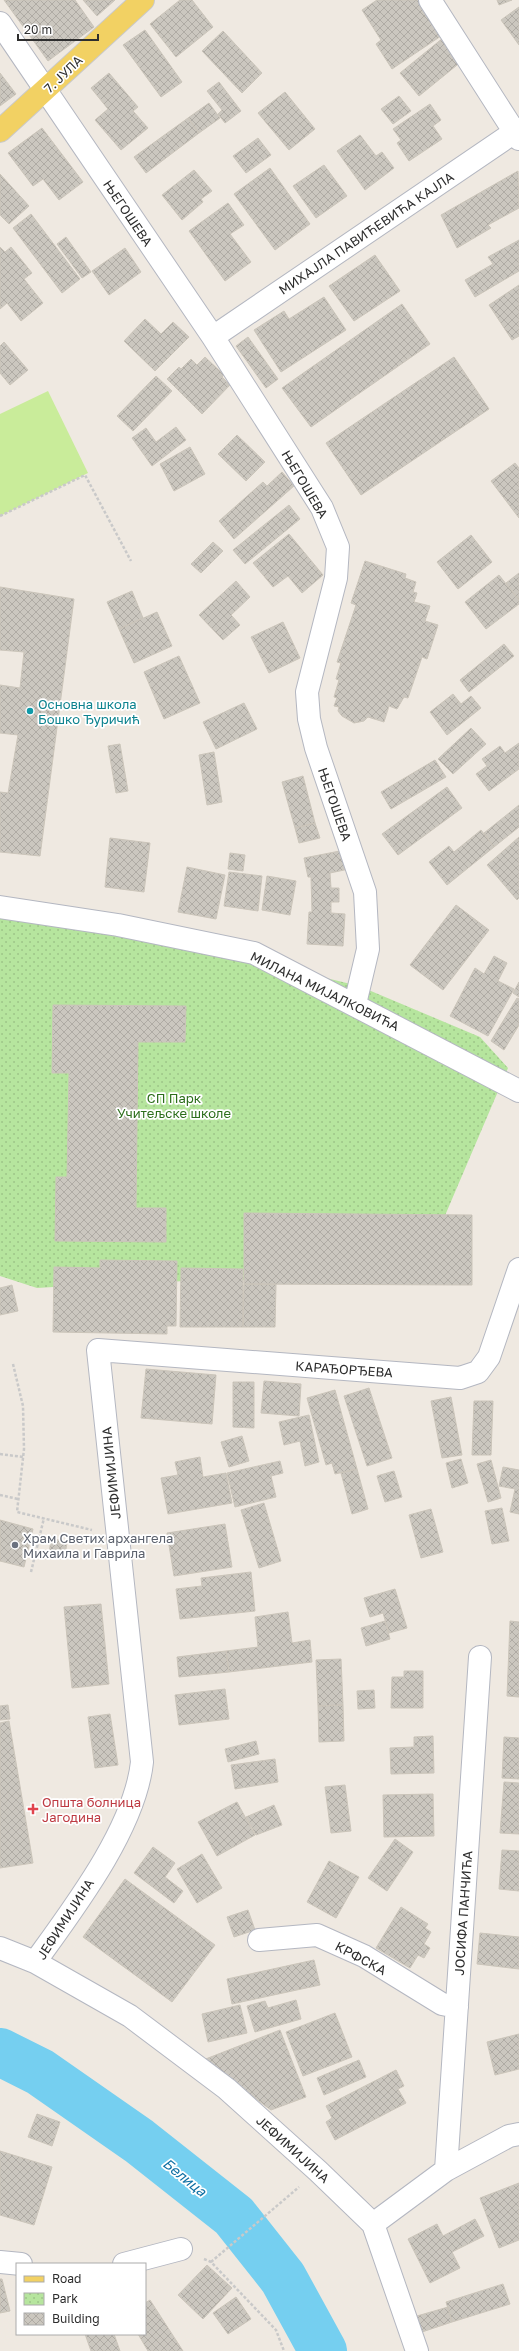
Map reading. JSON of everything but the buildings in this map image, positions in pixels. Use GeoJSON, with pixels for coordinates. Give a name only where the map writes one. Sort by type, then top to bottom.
{"type":"FeatureCollection","features":[{"type":"Feature","properties":{"kind":"main road","name":"7. ЈУЛА"},"geometry":{"type":"LineString","coordinates":[[0,131],[143,0]]}},
{"type":"Feature","properties":{"kind":"street"},"geometry":{"type":"LineString","coordinates":[[430,0],[517,133]]}},
{"type":"Feature","properties":{"kind":"street","name":"ЊЕГОШЕВА"},"geometry":{"type":"LineString","coordinates":[[0,23],[213,337],[322,508],[338,547],[336,578],[307,692],[309,719],[316,748],[365,892],[368,949],[354,1004]]}},
{"type":"Feature","properties":{"kind":"street","name":"МИХАЈЛА ПАВИЋЕВИЋА КАЈЛА"},"geometry":{"type":"LineString","coordinates":[[213,337],[517,133]]}},
{"type":"Feature","properties":{"kind":"street","name":"МИЛАНА МИЈАЛКОВИЋА"},"geometry":{"type":"LineString","coordinates":[[0,907],[118,925],[254,953],[519,1091]]}},
{"type":"Feature","properties":{"kind":"street","name":"КАРАЂОРЂЕВА"},"geometry":{"type":"LineString","coordinates":[[98,1350],[460,1378],[478,1372],[489,1357],[519,1269]]}},
{"type":"Feature","properties":{"kind":"street","name":"ЈЕФИМИЈИНА"},"geometry":{"type":"LineString","coordinates":[[98,1350],[142,1762],[136,1796],[122,1828],[71,1912],[35,1962],[130,2016],[227,2089],[318,2171],[373,2224],[411,2328],[417,2351]]}},
{"type":"Feature","properties":{"kind":"street","name":"ЈОСИФА ПАНЧИЋА"},"geometry":{"type":"LineString","coordinates":[[446,2170],[480,1657]]}},
{"type":"Feature","properties":{"kind":"street","name":"КРФСКА"},"geometry":{"type":"LineString","coordinates":[[259,1940],[317,1935],[364,1956],[442,2004],[457,2007]]}},
{"type":"Feature","properties":{"kind":"street"},"geometry":{"type":"LineString","coordinates":[[0,1948],[35,1962]]}},
{"type":"Feature","properties":{"kind":"street"},"geometry":{"type":"LineString","coordinates":[[373,2224],[446,2170],[509,2136],[519,2134]]}},
{"type":"Feature","properties":{"kind":"street"},"geometry":{"type":"LineString","coordinates":[[128,2263],[182,2249]]}},
{"type":"Feature","properties":{"kind":"street"},"geometry":{"type":"LineString","coordinates":[[0,2262],[16,2264]]}},
{"type":"Feature","properties":{"kind":"path"},"geometry":{"type":"LineString","coordinates":[[0,516],[85,475],[131,561]]}},
{"type":"Feature","properties":{"kind":"path"},"geometry":{"type":"LineString","coordinates":[[13,1364],[23,1406],[23,1457],[17,1512],[118,1536]]}},
{"type":"Feature","properties":{"kind":"path"},"geometry":{"type":"LineString","coordinates":[[0,1454],[23,1457]]}},
{"type":"Feature","properties":{"kind":"path"},"geometry":{"type":"LineString","coordinates":[[0,1495],[18,1499]]}},
{"type":"Feature","properties":{"kind":"path"},"geometry":{"type":"LineString","coordinates":[[31,1572],[44,1518]]}},
{"type":"Feature","properties":{"kind":"path"},"geometry":{"type":"LineString","coordinates":[[284,2351],[276,2330],[212,2262],[318,2171]]}},
{"type":"Feature","properties":{"kind":"green space"},"geometry":{"type":"Polygon","coordinates":[[[48,391],[88,473],[0,516],[0,414],[48,391]]]}},
{"type":"Feature","properties":{"kind":"green space","name":"СП Парк Учитељске школе"},"geometry":{"type":"Polygon","coordinates":[[[0,918],[86,925],[296,966],[326,978],[359,986],[480,1037],[508,1068],[429,1253],[253,1280],[135,1282],[37,1288],[0,1276],[0,918]]]}},
{"type":"Feature","properties":{"kind":"waterway","name":"Белица"},"geometry":{"type":"LineString","coordinates":[[0,2052],[40,2072],[139,2141],[234,2216],[283,2278],[323,2351]]}},
{"type":"Feature","properties":{"kind":"place","name":"Основна школа Бошко Ђуричић"},"geometry":{"type":"Point","coordinates":[30,711]}},
{"type":"Feature","properties":{"kind":"place","name":"Храм Светих архангела Михаила и Гаврила"},"geometry":{"type":"Point","coordinates":[15,1545]}},
{"type":"Feature","properties":{"kind":"place","name":"Општа болница Јагодина"},"geometry":{"type":"Point","coordinates":[33,1809]}}]}
